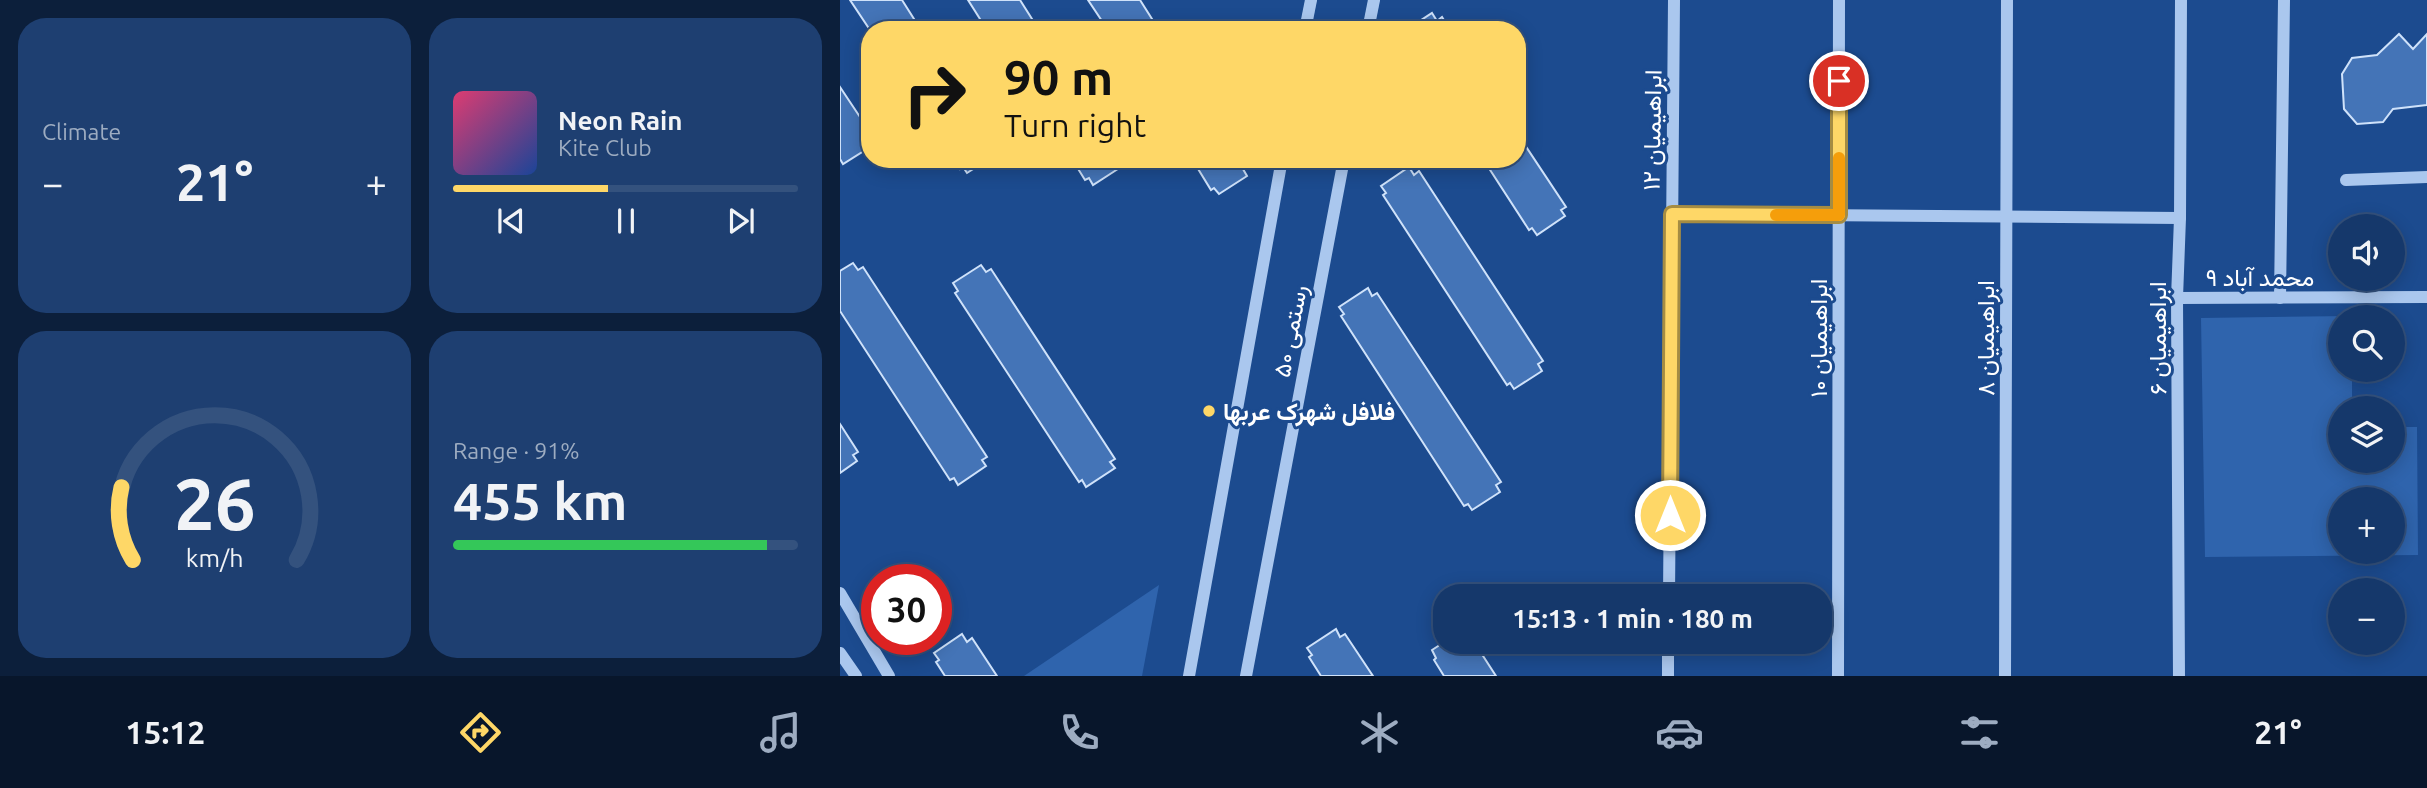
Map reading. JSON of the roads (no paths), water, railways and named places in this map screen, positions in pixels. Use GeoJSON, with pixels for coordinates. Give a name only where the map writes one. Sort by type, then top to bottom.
{"type":"FeatureCollection","features":[{"type":"Feature","properties":{"kind":"street"},"geometry":{"type":"LineString","coordinates":[[1307,21],[1311,0]]}},
{"type":"Feature","properties":{"kind":"street"},"geometry":{"type":"LineString","coordinates":[[1370,21],[1374,0]]}},
{"type":"Feature","properties":{"kind":"street","name":"ابراهیمیان ۱۲"},"geometry":{"type":"LineString","coordinates":[[1669,584],[1674,0]]}},
{"type":"Feature","properties":{"kind":"street","name":"ابراهیمیان ۱۰"},"geometry":{"type":"LineString","coordinates":[[1838,676],[1839,0]]}},
{"type":"Feature","properties":{"kind":"street","name":"ابراهیمیان ۸"},"geometry":{"type":"LineString","coordinates":[[2005,676],[2007,0]]}},
{"type":"Feature","properties":{"kind":"street","name":"ابراهیمیان ۶"},"geometry":{"type":"LineString","coordinates":[[2179,676],[2178,298],[2181,0]]}},
{"type":"Feature","properties":{"kind":"street"},"geometry":{"type":"LineString","coordinates":[[2280,298],[2284,0]]}},
{"type":"Feature","properties":{"kind":"street","name":"رستمی ۵۰"},"geometry":{"type":"LineString","coordinates":[[1189,676],[1280,168]]}},
{"type":"Feature","properties":{"kind":"street","name":"رستمی ۵۰"},"geometry":{"type":"LineString","coordinates":[[1246,676],[1342,168]]}},
{"type":"Feature","properties":{"kind":"street"},"geometry":{"type":"LineString","coordinates":[[2346,180],[2427,177]]}},
{"type":"Feature","properties":{"kind":"street"},"geometry":{"type":"LineString","coordinates":[[1672,214],[2180,218]]}},
{"type":"Feature","properties":{"kind":"street","name":"محمد آباد ۹"},"geometry":{"type":"LineString","coordinates":[[2178,298],[2427,297]]}},
{"type":"Feature","properties":{"kind":"street"},"geometry":{"type":"LineString","coordinates":[[840,593],[889,676]]}},
{"type":"Feature","properties":{"kind":"street"},"geometry":{"type":"LineString","coordinates":[[840,653],[856,676]]}},
{"type":"Feature","properties":{"kind":"street"},"geometry":{"type":"LineString","coordinates":[[1668,654],[1668,676]]}},
{"type":"Feature","properties":{"kind":"place","name":"فلافل شهرک عربها"},"geometry":{"type":"Point","coordinates":[1209,411]}}]}
